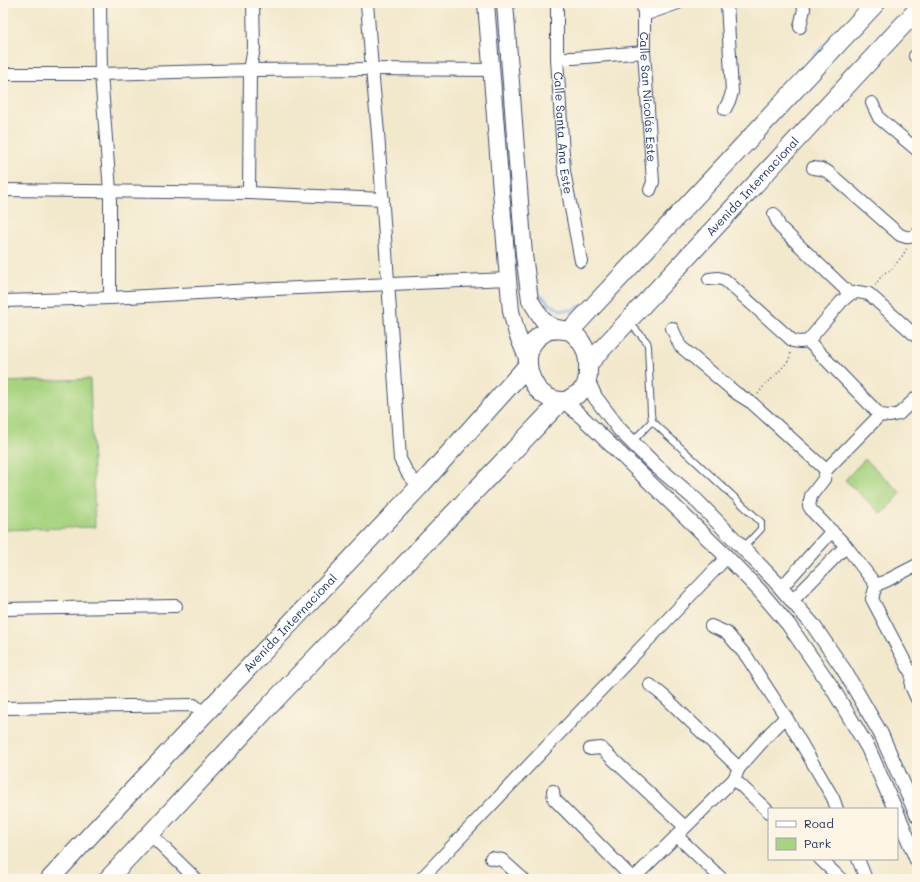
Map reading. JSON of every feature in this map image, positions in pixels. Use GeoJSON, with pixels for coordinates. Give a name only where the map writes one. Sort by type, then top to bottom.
{"type":"FeatureCollection","features":[{"type":"Feature","properties":{"kind":"main road"},"geometry":{"type":"LineString","coordinates":[[486,3],[511,311],[517,334],[528,361]]}},
{"type":"Feature","properties":{"kind":"main road"},"geometry":{"type":"LineString","coordinates":[[108,879],[271,705],[562,401],[576,395],[588,382],[587,357],[584,347],[578,338],[564,330],[548,324],[542,319],[530,300],[524,255],[505,3]]}},
{"type":"Feature","properties":{"kind":"main road"},"geometry":{"type":"LineString","coordinates":[[562,401],[554,400],[545,396],[537,389],[532,381],[529,373],[528,361],[532,343],[540,335],[548,331],[564,330],[876,3]]}},
{"type":"Feature","properties":{"kind":"main road","name":"Avenida Internacional"},"geometry":{"type":"LineString","coordinates":[[588,364],[917,10]]}},
{"type":"Feature","properties":{"kind":"main road","name":"Avenida Internacional"},"geometry":{"type":"LineString","coordinates":[[50,879],[102,822],[419,487],[528,361]]}},
{"type":"Feature","properties":{"kind":"street"},"geometry":{"type":"LineString","coordinates":[[100,3],[101,74],[110,191],[110,298]]}},
{"type":"Feature","properties":{"kind":"street"},"geometry":{"type":"LineString","coordinates":[[249,193],[250,70],[254,48],[253,3]]}},
{"type":"Feature","properties":{"kind":"street"},"geometry":{"type":"LineString","coordinates":[[367,3],[383,199],[400,459],[408,474],[419,487]]}},
{"type":"Feature","properties":{"kind":"street","name":"Calle Santa Ana Este"},"geometry":{"type":"LineString","coordinates":[[557,3],[557,58],[564,170],[581,262]]}},
{"type":"Feature","properties":{"kind":"street"},"geometry":{"type":"LineString","coordinates":[[643,9],[678,3]]}},
{"type":"Feature","properties":{"kind":"street"},"geometry":{"type":"LineString","coordinates":[[726,109],[732,92],[727,3]]}},
{"type":"Feature","properties":{"kind":"street"},"geometry":{"type":"LineString","coordinates":[[800,27],[804,9],[803,3]]}},
{"type":"Feature","properties":{"kind":"street","name":"Calle San Nicolás Este"},"geometry":{"type":"LineString","coordinates":[[643,9],[644,52],[653,182],[650,190]]}},
{"type":"Feature","properties":{"kind":"street"},"geometry":{"type":"LineString","coordinates":[[557,58],[644,52]]}},
{"type":"Feature","properties":{"kind":"street"},"geometry":{"type":"LineString","coordinates":[[3,74],[101,74],[250,70],[372,69],[492,70]]}},
{"type":"Feature","properties":{"kind":"street"},"geometry":{"type":"LineString","coordinates":[[872,103],[880,118],[917,150]]}},
{"type":"Feature","properties":{"kind":"street"},"geometry":{"type":"LineString","coordinates":[[813,168],[828,172],[900,235],[906,238],[915,236]]}},
{"type":"Feature","properties":{"kind":"street"},"geometry":{"type":"LineString","coordinates":[[3,190],[249,193],[383,199]]}},
{"type":"Feature","properties":{"kind":"street"},"geometry":{"type":"LineString","coordinates":[[774,214],[780,227],[850,294]]}},
{"type":"Feature","properties":{"kind":"street"},"geometry":{"type":"LineString","coordinates":[[709,279],[718,278],[725,280],[793,341],[808,341],[840,302],[850,294],[858,292],[869,294],[917,337]]}},
{"type":"Feature","properties":{"kind":"street"},"geometry":{"type":"LineString","coordinates":[[3,301],[110,298],[508,279]]}},
{"type":"Feature","properties":{"kind":"street"},"geometry":{"type":"LineString","coordinates":[[672,328],[680,346],[736,393],[752,403],[826,470]]}},
{"type":"Feature","properties":{"kind":"street"},"geometry":{"type":"LineString","coordinates":[[808,341],[880,415],[890,416],[898,414],[917,397]]}},
{"type":"Feature","properties":{"kind":"street"},"geometry":{"type":"LineString","coordinates":[[588,382],[595,397],[620,430],[656,465],[695,499],[781,588],[813,625],[844,670],[881,734],[917,815]]}},
{"type":"Feature","properties":{"kind":"street"},"geometry":{"type":"LineString","coordinates":[[562,401],[582,417],[727,556],[788,624],[831,686],[868,748],[895,808]]}},
{"type":"Feature","properties":{"kind":"street"},"geometry":{"type":"LineString","coordinates":[[876,585],[846,546],[809,506],[811,496],[824,480],[826,470],[880,415]]}},
{"type":"Feature","properties":{"kind":"street"},"geometry":{"type":"LineString","coordinates":[[644,477],[656,465]]}},
{"type":"Feature","properties":{"kind":"street"},"geometry":{"type":"LineString","coordinates":[[781,588],[832,531]]}},
{"type":"Feature","properties":{"kind":"street"},"geometry":{"type":"LineString","coordinates":[[792,601],[846,546]]}},
{"type":"Feature","properties":{"kind":"street"},"geometry":{"type":"LineString","coordinates":[[422,879],[727,556]]}},
{"type":"Feature","properties":{"kind":"street"},"geometry":{"type":"LineString","coordinates":[[876,585],[917,565]]}},
{"type":"Feature","properties":{"kind":"street"},"geometry":{"type":"LineString","coordinates":[[876,585],[872,599],[912,675],[910,686],[917,699]]}},
{"type":"Feature","properties":{"kind":"street"},"geometry":{"type":"LineString","coordinates":[[3,609],[176,606]]}},
{"type":"Feature","properties":{"kind":"street"},"geometry":{"type":"LineString","coordinates":[[711,626],[727,633],[747,658],[786,717],[833,798],[837,808]]}},
{"type":"Feature","properties":{"kind":"street"},"geometry":{"type":"LineString","coordinates":[[796,635],[807,641],[815,652],[822,652],[827,645]]}},
{"type":"Feature","properties":{"kind":"street"},"geometry":{"type":"LineString","coordinates":[[650,685],[740,768]]}},
{"type":"Feature","properties":{"kind":"street"},"geometry":{"type":"LineString","coordinates":[[3,708],[194,705],[204,714]]}},
{"type":"Feature","properties":{"kind":"street"},"geometry":{"type":"LineString","coordinates":[[553,790],[554,799],[633,879],[734,779],[740,768],[786,717]]}},
{"type":"Feature","properties":{"kind":"street"},"geometry":{"type":"LineString","coordinates":[[590,749],[601,748],[685,827]]}},
{"type":"Feature","properties":{"kind":"street"},"geometry":{"type":"LineString","coordinates":[[734,779],[768,811]]}},
{"type":"Feature","properties":{"kind":"street"},"geometry":{"type":"LineString","coordinates":[[898,815],[917,860]]}},
{"type":"Feature","properties":{"kind":"street"},"geometry":{"type":"LineString","coordinates":[[150,834],[196,879]]}},
{"type":"Feature","properties":{"kind":"street"},"geometry":{"type":"LineString","coordinates":[[677,836],[722,879]]}},
{"type":"Feature","properties":{"kind":"street"},"geometry":{"type":"LineString","coordinates":[[491,858],[502,860],[523,879]]}},
{"type":"Feature","properties":{"kind":"street"},"geometry":{"type":"LineString","coordinates":[[821,860],[841,879]]}},
{"type":"Feature","properties":{"kind":"street"},"geometry":{"type":"LineString","coordinates":[[858,860],[866,879]]}},
{"type":"Feature","properties":{"kind":"lane"},"geometry":{"type":"LineString","coordinates":[[628,321],[647,342],[648,346],[652,421],[761,522],[761,529],[743,548]]}},
{"type":"Feature","properties":{"kind":"lane"},"geometry":{"type":"LineString","coordinates":[[632,442],[652,421]]}},
{"type":"Feature","properties":{"kind":"path"},"geometry":{"type":"LineString","coordinates":[[869,294],[884,273],[891,270],[903,255],[915,236]]}},
{"type":"Feature","properties":{"kind":"path"},"geometry":{"type":"LineString","coordinates":[[752,403],[766,383],[773,378],[789,360],[793,341]]}},
{"type":"Feature","properties":{"kind":"green space"},"geometry":{"type":"Polygon","coordinates":[[[90,379],[95,527],[3,530],[3,382],[90,379]]]}},
{"type":"Feature","properties":{"kind":"green space"},"geometry":{"type":"Polygon","coordinates":[[[865,459],[901,493],[882,514],[845,480],[865,459]]]}},
{"type":"Feature","properties":{"kind":"waterway"},"geometry":{"type":"LineString","coordinates":[[762,112],[832,37]]}},
{"type":"Feature","properties":{"kind":"waterway"},"geometry":{"type":"LineString","coordinates":[[535,295],[544,298],[549,304],[561,310],[573,310],[583,305]]}}]}
